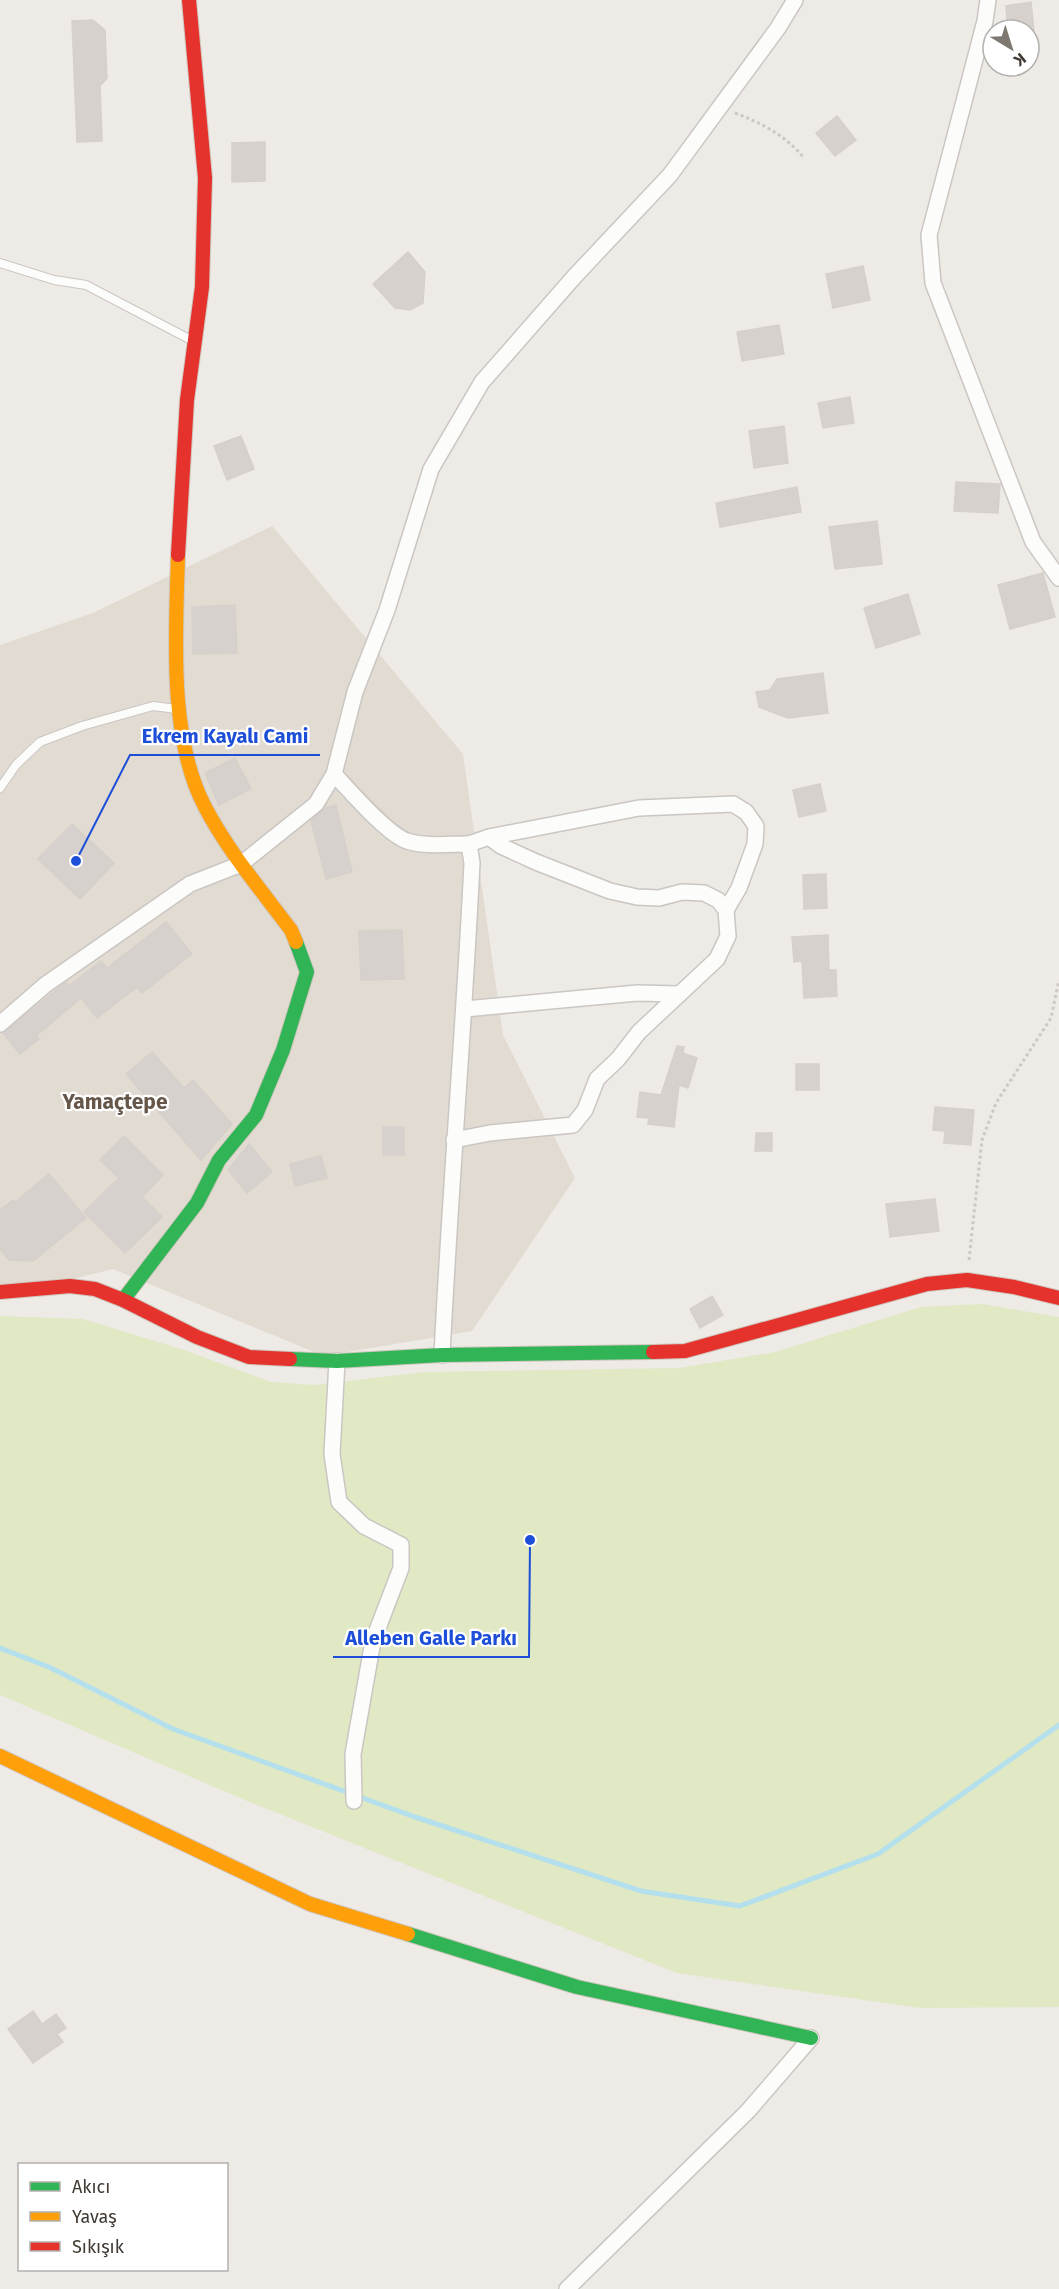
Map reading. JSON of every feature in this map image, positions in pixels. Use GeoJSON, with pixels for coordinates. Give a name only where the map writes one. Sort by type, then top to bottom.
{"type":"FeatureCollection","features":[{"type":"Feature","properties":{"kind":"street"},"geometry":{"type":"LineString","coordinates":[[123,1300],[197,1203],[219,1160],[256,1115],[284,1050],[307,972],[291,930],[241,864],[204,806],[189,766],[179,722],[176,619],[180,509],[187,400],[202,287],[205,178],[189,0]]}},
{"type":"Feature","properties":{"kind":"street"},"geometry":{"type":"LineString","coordinates":[[0,1024],[45,985],[190,884],[241,864],[316,804],[334,774],[355,692],[387,609],[431,469],[482,382],[574,278],[670,175],[778,27],[795,0]]}},
{"type":"Feature","properties":{"kind":"street"},"geometry":{"type":"LineString","coordinates":[[988,0],[929,235],[933,283],[1033,542],[1059,578]]}},
{"type":"Feature","properties":{"kind":"street"},"geometry":{"type":"LineString","coordinates":[[334,774],[377,819],[406,841],[438,844],[469,844],[489,837],[639,808],[733,804],[746,813],[756,826],[755,844],[739,888],[726,910]]}},
{"type":"Feature","properties":{"kind":"street"},"geometry":{"type":"LineString","coordinates":[[454,1140],[490,1133],[573,1125],[585,1110],[597,1079],[618,1059],[639,1032],[717,959],[728,936],[726,910],[718,900],[704,893],[682,892],[659,898],[637,897],[610,891],[536,862],[501,846],[489,837]]}},
{"type":"Feature","properties":{"kind":"street"},"geometry":{"type":"LineString","coordinates":[[442,1355],[454,1140],[465,1009],[472,863],[469,844]]}},
{"type":"Feature","properties":{"kind":"street"},"geometry":{"type":"LineString","coordinates":[[465,1009],[637,993],[679,994]]}},
{"type":"Feature","properties":{"kind":"street"},"geometry":{"type":"LineString","coordinates":[[0,1292],[70,1286],[95,1289],[123,1300],[197,1337],[249,1357],[336,1361],[442,1355],[685,1350],[927,1284],[968,1280],[1014,1287],[1059,1298]]}},
{"type":"Feature","properties":{"kind":"street"},"geometry":{"type":"LineString","coordinates":[[336,1361],[332,1454],[339,1502],[364,1526],[401,1545],[401,1568],[373,1641],[353,1754],[354,1801]]}},
{"type":"Feature","properties":{"kind":"street"},"geometry":{"type":"LineString","coordinates":[[0,1756],[310,1904],[577,1987],[811,2038],[748,2111],[567,2289]]}},
{"type":"Feature","properties":{"kind":"lane"},"geometry":{"type":"LineString","coordinates":[[0,263],[54,280],[86,285],[195,341]]}},
{"type":"Feature","properties":{"kind":"lane"},"geometry":{"type":"LineString","coordinates":[[0,788],[16,765],[40,742],[82,726],[153,706],[178,709]]}},
{"type":"Feature","properties":{"kind":"path"},"geometry":{"type":"LineString","coordinates":[[720,107],[771,129],[794,146],[804,158]]}},
{"type":"Feature","properties":{"kind":"path"},"geometry":{"type":"LineString","coordinates":[[968,1280],[982,1140],[996,1103],[1051,1018],[1059,980]]}},
{"type":"Feature","properties":{"kind":"shaded area"},"geometry":{"type":"Polygon","coordinates":[[[272,526],[463,754],[503,1035],[575,1178],[472,1331],[324,1356],[113,1269],[0,1297],[0,645],[93,613],[272,526]]]}},
{"type":"Feature","properties":{"kind":"green space"},"geometry":{"type":"Polygon","coordinates":[[[982,1304],[1059,1317],[1059,2007],[920,2008],[677,1973],[247,1801],[0,1695],[0,1316],[83,1319],[184,1350],[271,1382],[315,1385],[424,1372],[679,1368],[775,1352],[921,1307],[982,1304]]]}},
{"type":"Feature","properties":{"kind":"building"},"geometry":{"type":"Polygon","coordinates":[[[1031,2],[1033,18],[1007,18],[1006,6],[1031,2]]]}},
{"type":"Feature","properties":{"kind":"building"},"geometry":{"type":"Polygon","coordinates":[[[93,20],[105,30],[107,78],[100,86],[102,141],[77,142],[72,21],[93,20]]]}},
{"type":"Feature","properties":{"kind":"building"},"geometry":{"type":"Polygon","coordinates":[[[837,116],[856,140],[835,156],[816,133],[837,116]]]}},
{"type":"Feature","properties":{"kind":"building"},"geometry":{"type":"Polygon","coordinates":[[[265,142],[265,181],[232,182],[232,143],[265,142]]]}},
{"type":"Feature","properties":{"kind":"building"},"geometry":{"type":"Polygon","coordinates":[[[408,252],[425,272],[423,303],[410,310],[395,308],[373,284],[408,252]]]}},
{"type":"Feature","properties":{"kind":"building"},"geometry":{"type":"Polygon","coordinates":[[[863,266],[870,300],[833,308],[826,274],[863,266]]]}},
{"type":"Feature","properties":{"kind":"building"},"geometry":{"type":"Polygon","coordinates":[[[779,325],[784,354],[742,361],[737,332],[779,325]]]}},
{"type":"Feature","properties":{"kind":"building"},"geometry":{"type":"Polygon","coordinates":[[[850,397],[854,423],[823,428],[818,403],[850,397]]]}},
{"type":"Feature","properties":{"kind":"building"},"geometry":{"type":"Polygon","coordinates":[[[784,426],[788,463],[754,468],[749,431],[784,426]]]}},
{"type":"Feature","properties":{"kind":"building"},"geometry":{"type":"Polygon","coordinates":[[[241,436],[254,469],[227,480],[214,446],[241,436]]]}},
{"type":"Feature","properties":{"kind":"building"},"geometry":{"type":"Polygon","coordinates":[[[956,482],[1000,484],[998,513],[954,511],[956,482]]]}},
{"type":"Feature","properties":{"kind":"building"},"geometry":{"type":"Polygon","coordinates":[[[797,487],[801,512],[720,527],[716,503],[797,487]]]}},
{"type":"Feature","properties":{"kind":"building"},"geometry":{"type":"Polygon","coordinates":[[[877,521],[882,564],[835,569],[829,527],[877,521]]]}},
{"type":"Feature","properties":{"kind":"building"},"geometry":{"type":"Polygon","coordinates":[[[1043,573],[1055,617],[1010,629],[998,585],[1043,573]]]}},
{"type":"Feature","properties":{"kind":"building"},"geometry":{"type":"Polygon","coordinates":[[[908,594],[920,634],[876,648],[864,608],[908,594]]]}},
{"type":"Feature","properties":{"kind":"building"},"geometry":{"type":"Polygon","coordinates":[[[235,605],[237,653],[193,654],[192,607],[235,605]]]}},
{"type":"Feature","properties":{"kind":"building"},"geometry":{"type":"Polygon","coordinates":[[[823,673],[828,713],[788,718],[759,707],[756,692],[770,690],[777,679],[823,673]]]}},
{"type":"Feature","properties":{"kind":"building"},"geometry":{"type":"Polygon","coordinates":[[[235,758],[251,789],[219,805],[205,773],[235,758]]]}},
{"type":"Feature","properties":{"kind":"building"},"geometry":{"type":"Polygon","coordinates":[[[820,784],[826,811],[799,817],[793,790],[820,784]]]}},
{"type":"Feature","properties":{"kind":"building"},"geometry":{"type":"Polygon","coordinates":[[[336,805],[352,872],[326,879],[311,821],[325,808],[336,805]]]}},
{"type":"Feature","properties":{"kind":"building"},"geometry":{"type":"Polygon","coordinates":[[[72,824],[114,863],[80,899],[38,859],[72,824]]]}},
{"type":"Feature","properties":{"kind":"building"},"geometry":{"type":"Polygon","coordinates":[[[826,874],[827,908],[804,909],[803,875],[826,874]]]}},
{"type":"Feature","properties":{"kind":"building"},"geometry":{"type":"Polygon","coordinates":[[[166,922],[192,954],[142,993],[137,987],[97,1018],[81,998],[36,1036],[39,1039],[20,1054],[3,1033],[66,982],[69,986],[101,961],[107,968],[166,922]]]}},
{"type":"Feature","properties":{"kind":"building"},"geometry":{"type":"Polygon","coordinates":[[[402,930],[404,979],[361,980],[359,931],[402,930]]]}},
{"type":"Feature","properties":{"kind":"building"},"geometry":{"type":"Polygon","coordinates":[[[828,935],[829,970],[836,970],[837,996],[804,998],[802,961],[794,962],[792,937],[828,935]]]}},
{"type":"Feature","properties":{"kind":"building"},"geometry":{"type":"Polygon","coordinates":[[[677,1046],[684,1047],[683,1053],[697,1058],[688,1088],[679,1085],[674,1127],[648,1124],[649,1118],[637,1117],[640,1092],[661,1095],[677,1046]]]}},
{"type":"Feature","properties":{"kind":"building"},"geometry":{"type":"Polygon","coordinates":[[[152,1052],[184,1088],[193,1080],[232,1124],[201,1160],[126,1074],[152,1052]]]}},
{"type":"Feature","properties":{"kind":"building"},"geometry":{"type":"Polygon","coordinates":[[[796,1064],[819,1064],[819,1090],[796,1090],[796,1064]]]}},
{"type":"Feature","properties":{"kind":"building"},"geometry":{"type":"Polygon","coordinates":[[[935,1107],[974,1110],[971,1145],[944,1143],[945,1131],[933,1130],[935,1107]]]}},
{"type":"Feature","properties":{"kind":"building"},"geometry":{"type":"Polygon","coordinates":[[[383,1127],[404,1127],[404,1155],[383,1155],[383,1127]]]}},
{"type":"Feature","properties":{"kind":"building"},"geometry":{"type":"Polygon","coordinates":[[[756,1133],[772,1133],[772,1151],[755,1151],[756,1133]]]}},
{"type":"Feature","properties":{"kind":"building"},"geometry":{"type":"Polygon","coordinates":[[[124,1136],[163,1175],[142,1197],[162,1217],[125,1253],[84,1212],[119,1178],[100,1160],[124,1136]]]}},
{"type":"Feature","properties":{"kind":"building"},"geometry":{"type":"Polygon","coordinates":[[[249,1144],[272,1172],[247,1193],[228,1170],[249,1144]]]}},
{"type":"Feature","properties":{"kind":"building"},"geometry":{"type":"Polygon","coordinates":[[[321,1156],[327,1178],[295,1186],[290,1164],[321,1156]]]}},
{"type":"Feature","properties":{"kind":"building"},"geometry":{"type":"Polygon","coordinates":[[[49,1174],[86,1218],[33,1261],[9,1260],[0,1249],[0,1210],[13,1200],[15,1202],[49,1174]]]}},
{"type":"Feature","properties":{"kind":"building"},"geometry":{"type":"Polygon","coordinates":[[[935,1199],[939,1231],[890,1237],[886,1204],[935,1199]]]}},
{"type":"Feature","properties":{"kind":"building"},"geometry":{"type":"Polygon","coordinates":[[[712,1296],[723,1315],[700,1328],[690,1309],[712,1296]]]}},
{"type":"Feature","properties":{"kind":"building"},"geometry":{"type":"Polygon","coordinates":[[[33,2011],[42,2024],[56,2014],[66,2028],[57,2034],[63,2042],[33,2063],[8,2029],[33,2011]]]}},
{"type":"Feature","properties":{"kind":"waterway"},"geometry":{"type":"LineString","coordinates":[[0,1648],[49,1667],[173,1729],[415,1817],[641,1891],[740,1906],[878,1854],[1059,1725]]}},
{"type":"Feature","properties":{"kind":"traffic: fast"},"geometry":{"type":"LineString","coordinates":[[123,1300],[197,1203],[219,1160],[256,1115],[283,1050],[307,972],[296,942]]}},
{"type":"Feature","properties":{"kind":"traffic: fast"},"geometry":{"type":"LineString","coordinates":[[290,1359],[337,1361],[442,1355],[653,1352]]}},
{"type":"Feature","properties":{"kind":"traffic: fast"},"geometry":{"type":"LineString","coordinates":[[408,1934],[577,1987],[811,2038]]}},
{"type":"Feature","properties":{"kind":"traffic: slow"},"geometry":{"type":"LineString","coordinates":[[178,555],[177,684],[185,749],[193,779],[205,807],[224,839],[291,930],[296,942]]}},
{"type":"Feature","properties":{"kind":"traffic: slow"},"geometry":{"type":"LineString","coordinates":[[0,1756],[310,1904],[408,1934]]}},
{"type":"Feature","properties":{"kind":"traffic: jam"},"geometry":{"type":"LineString","coordinates":[[178,555],[187,400],[202,287],[205,178],[189,0]]}},
{"type":"Feature","properties":{"kind":"traffic: jam"},"geometry":{"type":"LineString","coordinates":[[653,1352],[685,1351],[927,1284],[967,1280],[1014,1287],[1059,1298]]}},
{"type":"Feature","properties":{"kind":"traffic: jam"},"geometry":{"type":"LineString","coordinates":[[0,1292],[70,1286],[95,1289],[123,1300],[197,1337],[249,1357],[290,1359]]}},
{"type":"Feature","properties":{"kind":"place","name":"Ekrem Kayalı Cami"},"geometry":{"type":"Point","coordinates":[76,861]}},
{"type":"Feature","properties":{"kind":"place","name":"Alleben Galle Parkı"},"geometry":{"type":"Point","coordinates":[530,1540]}},
{"type":"Feature","properties":{"kind":"district","name":"Yamaçtepe"},"geometry":{"type":"Point","coordinates":[115,1102]}}]}
